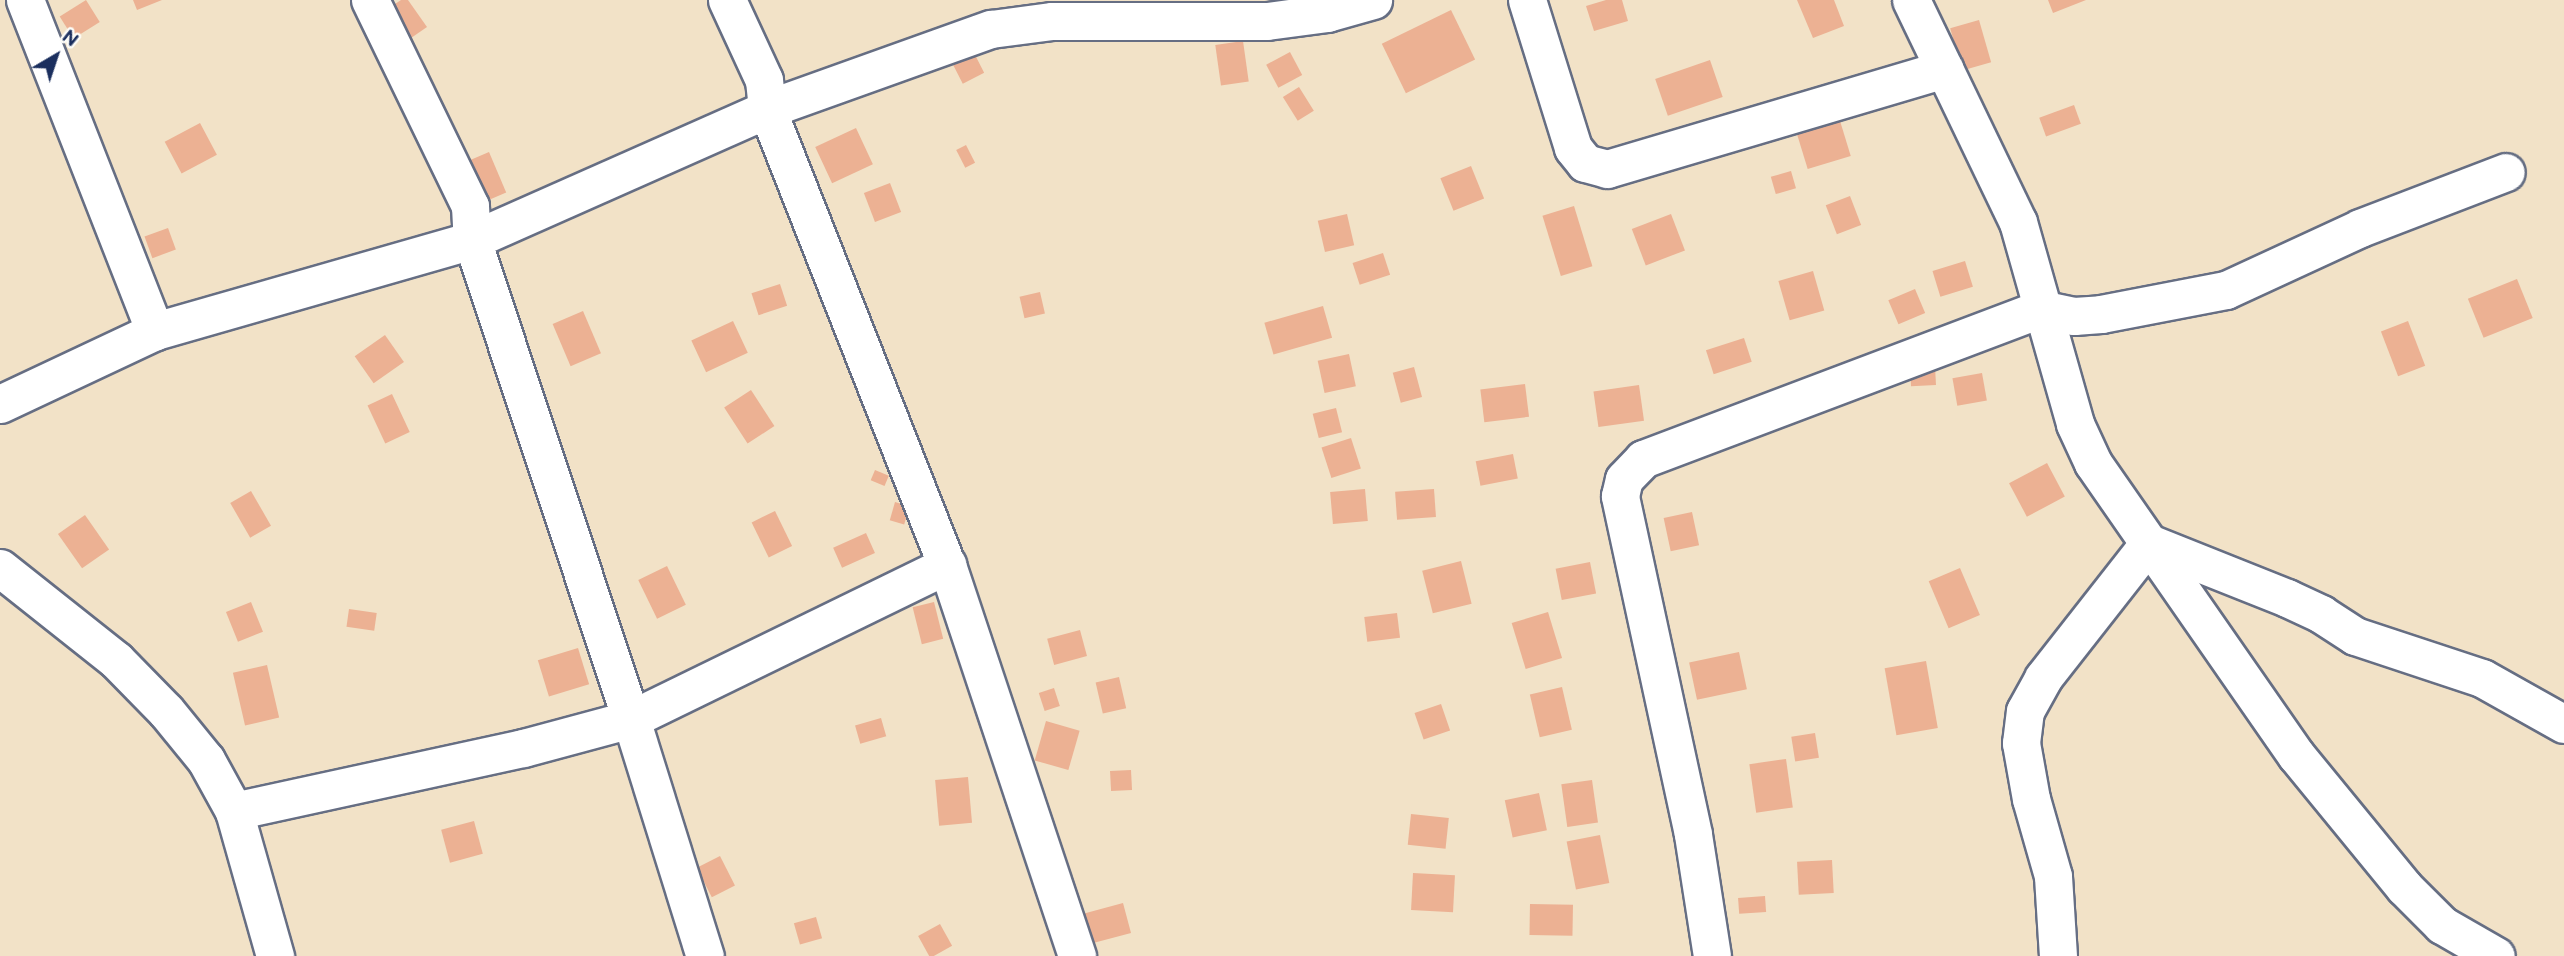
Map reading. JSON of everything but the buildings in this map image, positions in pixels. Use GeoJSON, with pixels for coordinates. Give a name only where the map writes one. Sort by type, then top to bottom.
{"type":"FeatureCollection","features":[{"type":"Feature","properties":{"kind":"street"},"geometry":{"type":"LineString","coordinates":[[25,0],[155,331]]}},
{"type":"Feature","properties":{"kind":"street"},"geometry":{"type":"LineString","coordinates":[[370,0],[470,206],[472,240],[631,719],[705,956]]}},
{"type":"Feature","properties":{"kind":"street"},"geometry":{"type":"LineString","coordinates":[[727,0],[764,80],[767,109],[947,565],[1077,956]]}},
{"type":"Feature","properties":{"kind":"street"},"geometry":{"type":"LineString","coordinates":[[0,404],[155,331],[472,240],[767,109],[991,29],[1052,21],[1268,21],[1327,13],[1373,0]]}},
{"type":"Feature","properties":{"kind":"street"},"geometry":{"type":"LineString","coordinates":[[1527,0],[1573,148],[1585,163],[1607,169],[1944,69]]}},
{"type":"Feature","properties":{"kind":"street"},"geometry":{"type":"LineString","coordinates":[[1911,0],[2018,222],[2075,424],[2093,463],[2296,755],[2404,887],[2442,925],[2496,956]]}},
{"type":"Feature","properties":{"kind":"street"},"geometry":{"type":"LineString","coordinates":[[1712,956],[1693,834],[1620,496],[1624,479],[1643,459],[2041,309],[2074,316],[2101,314],[2226,290],[2360,228],[2506,172]]}},
{"type":"Feature","properties":{"kind":"street"},"geometry":{"type":"LineString","coordinates":[[2149,543],[2287,598],[2321,614],[2356,636],[2482,678],[2564,724]]}},
{"type":"Feature","properties":{"kind":"street"},"geometry":{"type":"LineString","coordinates":[[2058,956],[2053,876],[2031,799],[2021,743],[2025,712],[2043,678],[2149,543]]}},
{"type":"Feature","properties":{"kind":"street"},"geometry":{"type":"LineString","coordinates":[[234,811],[523,748],[631,719],[947,565]]}},
{"type":"Feature","properties":{"kind":"street"},"geometry":{"type":"LineString","coordinates":[[0,568],[116,660],[166,711],[206,760],[234,811],[275,956]]}}]}
